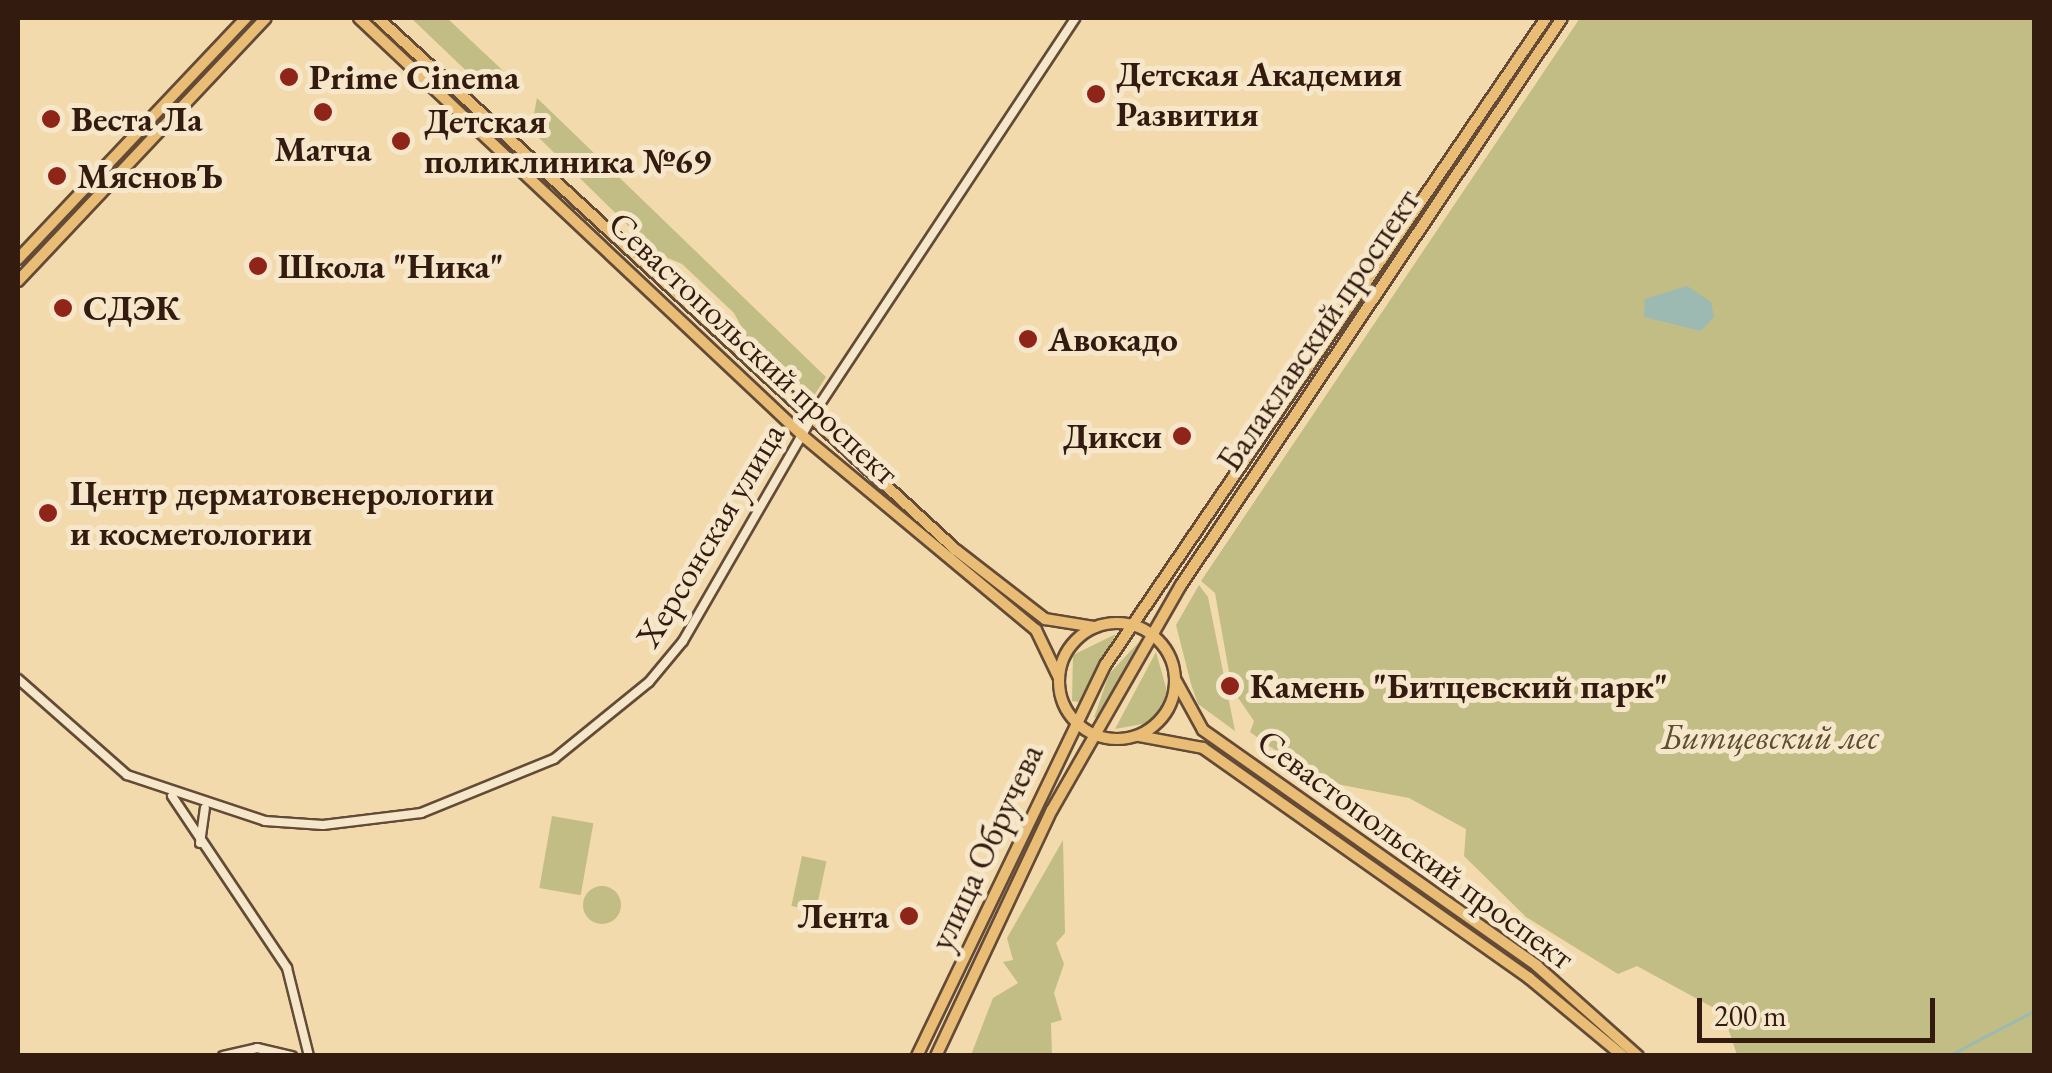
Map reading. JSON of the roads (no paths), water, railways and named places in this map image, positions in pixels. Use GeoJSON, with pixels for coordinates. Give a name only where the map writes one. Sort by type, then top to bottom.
{"type":"FeatureCollection","features":[{"type":"Feature","properties":{"kind":"main road"},"geometry":{"type":"LineString","coordinates":[[18,259],[246,18]]}},
{"type":"Feature","properties":{"kind":"main road"},"geometry":{"type":"LineString","coordinates":[[18,281],[266,18]]}},
{"type":"Feature","properties":{"kind":"main road","name":"Севастопольский проспект"},"geometry":{"type":"LineString","coordinates":[[360,18],[803,436],[1036,630],[1076,723]]}},
{"type":"Feature","properties":{"kind":"main road","name":"Севастопольский проспект"},"geometry":{"type":"LineString","coordinates":[[378,18],[811,422],[1026,606],[1062,627],[1132,626]]}},
{"type":"Feature","properties":{"kind":"main road","name":"Балаклавский проспект"},"geometry":{"type":"LineString","coordinates":[[1106,664],[1546,18]]}},
{"type":"Feature","properties":{"kind":"main road","name":"Балаклавский проспект"},"geometry":{"type":"LineString","coordinates":[[1133,681],[1154,635],[1559,20]]}},
{"type":"Feature","properties":{"kind":"main road"},"geometry":{"type":"LineString","coordinates":[[1132,626],[1154,635]]}},
{"type":"Feature","properties":{"kind":"main road"},"geometry":{"type":"LineString","coordinates":[[1059,678],[1070,644],[1095,628]]}},
{"type":"Feature","properties":{"kind":"main road","name":"Севастопольский проспект"},"geometry":{"type":"LineString","coordinates":[[1154,635],[1202,730],[1536,966],[1638,1056]]}},
{"type":"Feature","properties":{"kind":"main road","name":"улица Обручева"},"geometry":{"type":"LineString","coordinates":[[918,1056],[1106,664]]}},
{"type":"Feature","properties":{"kind":"main road"},"geometry":{"type":"LineString","coordinates":[[1139,736],[1163,718],[1176,679]]}},
{"type":"Feature","properties":{"kind":"main road","name":"улица Обручева"},"geometry":{"type":"LineString","coordinates":[[936,1056],[1052,810],[1133,681]]}},
{"type":"Feature","properties":{"kind":"main road"},"geometry":{"type":"LineString","coordinates":[[1076,723],[1098,736]]}},
{"type":"Feature","properties":{"kind":"main road","name":"Севастопольский проспект"},"geometry":{"type":"LineString","coordinates":[[1098,736],[1139,736],[1203,748],[1529,978],[1623,1056]]}},
{"type":"Feature","properties":{"kind":"street","name":"Херсонская улица"},"geometry":{"type":"LineString","coordinates":[[18,679],[98,754],[172,796],[205,808],[293,824],[385,820],[483,794],[554,759],[674,654],[811,422],[1075,18]]}},
{"type":"Feature","properties":{"kind":"street"},"geometry":{"type":"LineString","coordinates":[[172,796],[202,848],[287,968],[309,1056]]}},
{"type":"Feature","properties":{"kind":"street"},"geometry":{"type":"LineString","coordinates":[[202,848],[205,808]]}},
{"type":"Feature","properties":{"kind":"street"},"geometry":{"type":"LineString","coordinates":[[223,1056],[292,1055],[308,1042]]}},
{"type":"Feature","properties":{"kind":"water"},"geometry":{"type":"Polygon","coordinates":[[[1687,286],[1711,302],[1714,317],[1701,331],[1644,317],[1645,299],[1687,286]]]}},
{"type":"Feature","properties":{"kind":"waterway"},"geometry":{"type":"LineString","coordinates":[[1948,1056],[2034,1011]]}},
{"type":"Feature","properties":{"kind":"place","name":"Prime Cinema"},"geometry":{"type":"Point","coordinates":[289,77]}},
{"type":"Feature","properties":{"kind":"place","name":"Детская Академия Развития"},"geometry":{"type":"Point","coordinates":[1096,94]}},
{"type":"Feature","properties":{"kind":"place","name":"Матча"},"geometry":{"type":"Point","coordinates":[323,112]}},
{"type":"Feature","properties":{"kind":"place","name":"Веста Ла"},"geometry":{"type":"Point","coordinates":[51,119]}},
{"type":"Feature","properties":{"kind":"place","name":"Детская поликлиника №69"},"geometry":{"type":"Point","coordinates":[401,141]}},
{"type":"Feature","properties":{"kind":"place","name":"МясновЪ"},"geometry":{"type":"Point","coordinates":[57,176]}},
{"type":"Feature","properties":{"kind":"place","name":"Школа \"Ника\""},"geometry":{"type":"Point","coordinates":[258,266]}},
{"type":"Feature","properties":{"kind":"place","name":"СДЭК"},"geometry":{"type":"Point","coordinates":[63,308]}},
{"type":"Feature","properties":{"kind":"place","name":"Авокадо"},"geometry":{"type":"Point","coordinates":[1028,339]}},
{"type":"Feature","properties":{"kind":"place","name":"Дикси"},"geometry":{"type":"Point","coordinates":[1182,436]}},
{"type":"Feature","properties":{"kind":"place","name":"Центр дерматовенерологии и косметологии"},"geometry":{"type":"Point","coordinates":[48,513]}},
{"type":"Feature","properties":{"kind":"place","name":"Камень \"Битцевский парк\""},"geometry":{"type":"Point","coordinates":[1230,686]}},
{"type":"Feature","properties":{"kind":"place","name":"Лента"},"geometry":{"type":"Point","coordinates":[909,916]}},
{"type":"Feature","properties":{"kind":"park label","name":"Битцевский лес"},"geometry":{"type":"Point","coordinates":[1770,737]}}]}
